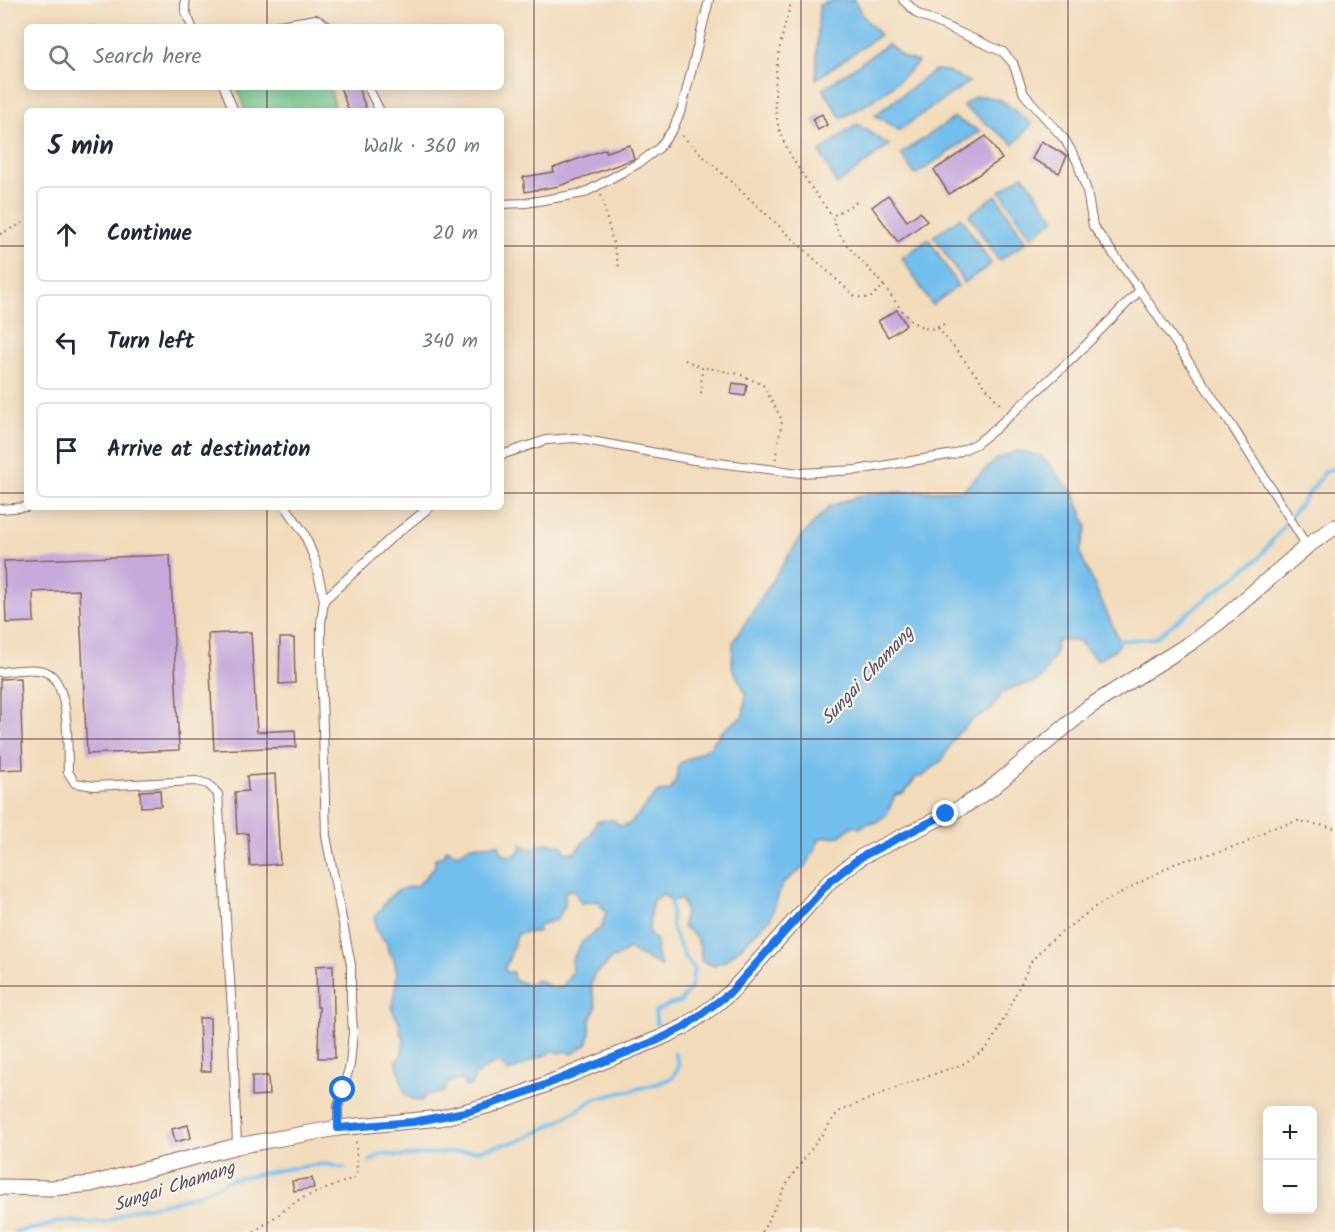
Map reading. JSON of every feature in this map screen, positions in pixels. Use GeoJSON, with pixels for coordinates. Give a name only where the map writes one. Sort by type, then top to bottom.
{"type":"FeatureCollection","features":[{"type":"Feature","properties":{"kind":"street"},"geometry":{"type":"LineString","coordinates":[[0,1187],[52,1188],[91,1184],[237,1146],[338,1128],[440,1118],[494,1104],[658,1040],[684,1027],[731,992],[847,865],[982,795],[1089,707],[1192,642],[1219,622],[1307,546],[1335,527]]}},
{"type":"Feature","properties":{"kind":"lane"},"geometry":{"type":"LineString","coordinates":[[185,0],[185,10],[191,24]]}},
{"type":"Feature","properties":{"kind":"lane"},"geometry":{"type":"LineString","coordinates":[[504,204],[526,203],[584,193],[650,155],[673,129],[682,108],[709,0]]}},
{"type":"Feature","properties":{"kind":"lane"},"geometry":{"type":"LineString","coordinates":[[903,0],[918,14],[1009,56],[1024,94],[1065,140],[1077,161],[1087,191],[1093,226],[1140,290],[1234,429],[1307,546]]}},
{"type":"Feature","properties":{"kind":"lane"},"geometry":{"type":"LineString","coordinates":[[285,24],[316,19],[324,24]]}},
{"type":"Feature","properties":{"kind":"lane"},"geometry":{"type":"LineString","coordinates":[[225,90],[233,108]]}},
{"type":"Feature","properties":{"kind":"lane"},"geometry":{"type":"LineString","coordinates":[[370,90],[378,108]]}},
{"type":"Feature","properties":{"kind":"lane"},"geometry":{"type":"LineString","coordinates":[[504,454],[546,440],[575,438],[694,460],[774,471],[827,473],[954,454],[976,444],[1009,417],[1074,357],[1140,290]]}},
{"type":"Feature","properties":{"kind":"lane"},"geometry":{"type":"LineString","coordinates":[[0,509],[24,507]]}},
{"type":"Feature","properties":{"kind":"lane"},"geometry":{"type":"LineString","coordinates":[[288,510],[304,533],[315,560],[324,600],[321,623],[321,659],[326,836],[351,964],[353,1032],[351,1065],[338,1107],[338,1128]]}},
{"type":"Feature","properties":{"kind":"lane"},"geometry":{"type":"LineString","coordinates":[[324,600],[391,538],[426,510]]}},
{"type":"Feature","properties":{"kind":"lane"},"geometry":{"type":"LineString","coordinates":[[0,672],[36,670],[55,677],[63,696],[68,772],[75,783],[94,786],[196,781],[208,784],[218,794],[232,1011],[237,1146]]}},
{"type":"Feature","properties":{"kind":"path"},"geometry":{"type":"LineString","coordinates":[[792,0],[783,28],[775,85],[778,125],[795,162],[832,216],[842,241],[870,268],[914,323],[927,330],[938,328],[946,322]]}},
{"type":"Feature","properties":{"kind":"path"},"geometry":{"type":"LineString","coordinates":[[673,129],[856,297],[870,298],[884,286]]}},
{"type":"Feature","properties":{"kind":"path"},"geometry":{"type":"LineString","coordinates":[[599,186],[620,271]]}},
{"type":"Feature","properties":{"kind":"path"},"geometry":{"type":"LineString","coordinates":[[832,216],[859,201]]}},
{"type":"Feature","properties":{"kind":"path"},"geometry":{"type":"LineString","coordinates":[[0,234],[24,222]]}},
{"type":"Feature","properties":{"kind":"path"},"geometry":{"type":"LineString","coordinates":[[938,328],[1009,417]]}},
{"type":"Feature","properties":{"kind":"path"},"geometry":{"type":"LineString","coordinates":[[685,360],[702,367],[738,374],[763,385],[782,420],[774,471]]}},
{"type":"Feature","properties":{"kind":"path"},"geometry":{"type":"LineString","coordinates":[[701,393],[702,367]]}},
{"type":"Feature","properties":{"kind":"path"},"geometry":{"type":"LineString","coordinates":[[762,1232],[789,1180],[838,1112],[903,1085],[963,1064],[986,1049],[998,1031],[1032,960],[1048,943],[1095,907],[1176,863],[1244,844],[1269,829],[1298,821],[1335,828]]}},
{"type":"Feature","properties":{"kind":"path"},"geometry":{"type":"LineString","coordinates":[[254,1232],[300,1199],[318,1190],[354,1178],[357,1164],[356,1126]]}},
{"type":"Feature","properties":{"kind":"green space"},"geometry":{"type":"Polygon","coordinates":[[[238,90],[331,90],[335,108],[244,108],[238,90]]]}},
{"type":"Feature","properties":{"kind":"water"},"geometry":{"type":"Polygon","coordinates":[[[835,0],[855,0],[862,15],[880,35],[816,79],[819,5],[835,0]]]}},
{"type":"Feature","properties":{"kind":"water"},"geometry":{"type":"Polygon","coordinates":[[[888,44],[903,57],[918,62],[882,94],[841,118],[823,89],[888,44]]]}},
{"type":"Feature","properties":{"kind":"water"},"geometry":{"type":"Polygon","coordinates":[[[935,70],[947,71],[969,82],[899,130],[875,115],[935,70]]]}},
{"type":"Feature","properties":{"kind":"water"},"geometry":{"type":"Polygon","coordinates":[[[984,96],[1001,100],[1032,124],[1014,144],[963,106],[974,97],[984,96]]]}},
{"type":"Feature","properties":{"kind":"water"},"geometry":{"type":"Polygon","coordinates":[[[954,118],[980,131],[915,175],[901,154],[954,118]]]}},
{"type":"Feature","properties":{"kind":"water"},"geometry":{"type":"Polygon","coordinates":[[[857,124],[889,145],[837,185],[820,152],[857,124]]]}},
{"type":"Feature","properties":{"kind":"water"},"geometry":{"type":"Polygon","coordinates":[[[1023,175],[1055,219],[1031,237],[1000,191],[1023,175]]]}},
{"type":"Feature","properties":{"kind":"water"},"geometry":{"type":"Polygon","coordinates":[[[996,195],[1026,242],[999,261],[969,215],[996,195]]]}},
{"type":"Feature","properties":{"kind":"water"},"geometry":{"type":"Polygon","coordinates":[[[961,217],[991,264],[964,283],[934,236],[961,217]]]}},
{"type":"Feature","properties":{"kind":"water"},"geometry":{"type":"Polygon","coordinates":[[[929,239],[958,286],[932,305],[902,258],[929,239]]]}},
{"type":"Feature","properties":{"kind":"water"},"geometry":{"type":"Polygon","coordinates":[[[1017,451],[1041,456],[1074,493],[1087,526],[1080,553],[1120,642],[1115,650],[1097,660],[1079,641],[1057,640],[1055,653],[1042,678],[1032,684],[1022,684],[1002,693],[991,710],[975,718],[956,735],[942,760],[922,777],[916,777],[904,793],[895,795],[887,814],[875,823],[867,823],[860,828],[852,826],[841,836],[820,838],[807,865],[783,883],[770,919],[727,960],[713,965],[701,961],[698,941],[683,927],[685,910],[681,899],[671,901],[663,894],[653,900],[649,933],[657,941],[656,953],[661,966],[628,949],[616,958],[610,959],[606,966],[594,974],[591,986],[596,1007],[590,1019],[587,1044],[572,1054],[567,1051],[559,1053],[553,1050],[508,1072],[499,1062],[479,1073],[472,1085],[466,1087],[460,1079],[448,1083],[444,1092],[426,1095],[422,1101],[414,1100],[405,1094],[396,1060],[402,1055],[404,1039],[400,1032],[400,1024],[392,1009],[397,974],[394,958],[388,952],[387,943],[376,931],[375,917],[392,895],[402,889],[417,886],[435,866],[435,858],[442,857],[446,849],[458,854],[470,846],[499,844],[501,852],[511,857],[518,853],[521,845],[531,849],[547,843],[562,845],[565,852],[574,853],[591,834],[597,821],[614,820],[620,826],[630,824],[658,792],[670,791],[676,779],[679,764],[709,748],[721,732],[743,716],[746,694],[732,667],[733,642],[800,538],[830,506],[869,493],[963,490],[996,460],[1017,451]],[[573,889],[565,892],[565,906],[556,920],[539,925],[538,932],[519,933],[504,969],[507,972],[513,972],[513,979],[526,984],[539,980],[551,987],[562,988],[572,972],[572,960],[582,942],[602,927],[606,912],[598,901],[581,903],[573,889]]]}},
{"type":"Feature","properties":{"kind":"building"},"geometry":{"type":"Polygon","coordinates":[[[341,90],[359,90],[366,108],[348,108],[341,90]]]}},
{"type":"Feature","properties":{"kind":"building"},"geometry":{"type":"Polygon","coordinates":[[[822,114],[827,125],[818,130],[812,119],[822,114]]]}},
{"type":"Feature","properties":{"kind":"building"},"geometry":{"type":"Polygon","coordinates":[[[986,136],[1002,159],[949,194],[934,170],[986,136]]]}},
{"type":"Feature","properties":{"kind":"building"},"geometry":{"type":"Polygon","coordinates":[[[1041,141],[1067,156],[1059,173],[1032,159],[1041,141]]]}},
{"type":"Feature","properties":{"kind":"building"},"geometry":{"type":"Polygon","coordinates":[[[630,145],[634,159],[559,186],[525,192],[523,177],[554,172],[553,168],[606,149],[606,152],[630,145]]]}},
{"type":"Feature","properties":{"kind":"building"},"geometry":{"type":"Polygon","coordinates":[[[888,195],[907,221],[920,212],[927,221],[898,242],[872,207],[888,195]]]}},
{"type":"Feature","properties":{"kind":"building"},"geometry":{"type":"Polygon","coordinates":[[[897,310],[906,325],[888,337],[878,321],[897,310]]]}},
{"type":"Feature","properties":{"kind":"building"},"geometry":{"type":"Polygon","coordinates":[[[733,383],[747,385],[745,396],[731,394],[733,383]]]}},
{"type":"Feature","properties":{"kind":"building"},"geometry":{"type":"Polygon","coordinates":[[[170,555],[179,750],[87,754],[79,590],[33,592],[34,622],[6,623],[4,561],[170,555]]]}},
{"type":"Feature","properties":{"kind":"building"},"geometry":{"type":"Polygon","coordinates":[[[251,632],[257,732],[295,730],[296,747],[214,750],[208,634],[251,632]]]}},
{"type":"Feature","properties":{"kind":"building"},"geometry":{"type":"Polygon","coordinates":[[[280,638],[294,638],[295,683],[279,684],[280,638]]]}},
{"type":"Feature","properties":{"kind":"building"},"geometry":{"type":"Polygon","coordinates":[[[20,678],[23,769],[0,770],[0,679],[20,678]]]}},
{"type":"Feature","properties":{"kind":"building"},"geometry":{"type":"Polygon","coordinates":[[[275,774],[280,864],[250,866],[248,833],[237,834],[235,792],[248,791],[247,776],[275,774]]]}},
{"type":"Feature","properties":{"kind":"building"},"geometry":{"type":"Polygon","coordinates":[[[160,790],[161,806],[141,807],[140,791],[160,790]]]}},
{"type":"Feature","properties":{"kind":"building"},"geometry":{"type":"Polygon","coordinates":[[[333,965],[335,1058],[318,1058],[319,1007],[317,1007],[316,966],[333,965]]]}},
{"type":"Feature","properties":{"kind":"building"},"geometry":{"type":"Polygon","coordinates":[[[199,1018],[210,1018],[211,1071],[201,1071],[199,1018]]]}},
{"type":"Feature","properties":{"kind":"building"},"geometry":{"type":"Polygon","coordinates":[[[252,1076],[268,1076],[269,1095],[252,1096],[252,1076]]]}},
{"type":"Feature","properties":{"kind":"building"},"geometry":{"type":"Polygon","coordinates":[[[188,1125],[191,1138],[175,1142],[172,1129],[188,1125]]]}},
{"type":"Feature","properties":{"kind":"building"},"geometry":{"type":"Polygon","coordinates":[[[312,1178],[314,1188],[294,1191],[292,1181],[312,1178]]]}},
{"type":"Feature","properties":{"kind":"waterway","name":"Sungai Chamang"},"geometry":{"type":"LineString","coordinates":[[1115,641],[1155,638],[1258,559],[1326,471],[1335,468]]}},
{"type":"Feature","properties":{"kind":"waterway","name":"Sungai Chamang"},"geometry":{"type":"LineString","coordinates":[[657,1024],[655,1012],[680,1002],[691,988],[694,968],[685,957],[672,929],[671,901],[675,898]]}},
{"type":"Feature","properties":{"kind":"waterway","name":"Sungai Chamang"},"geometry":{"type":"LineString","coordinates":[[371,1161],[382,1154],[401,1156],[479,1150],[522,1140],[595,1099],[672,1078],[679,1066],[675,1054]]}},
{"type":"Feature","properties":{"kind":"waterway","name":"Sungai Chamang"},"geometry":{"type":"LineString","coordinates":[[14,1232],[61,1221],[91,1223],[108,1221],[131,1210],[196,1195],[230,1180],[285,1169],[325,1164],[344,1168]]}},
{"type":"Feature","properties":{"kind":"route"},"geometry":{"type":"LineString","coordinates":[[343,1090],[338,1107],[338,1128],[440,1118],[494,1104],[658,1040],[684,1027],[731,992],[847,865],[946,814]]}}]}
